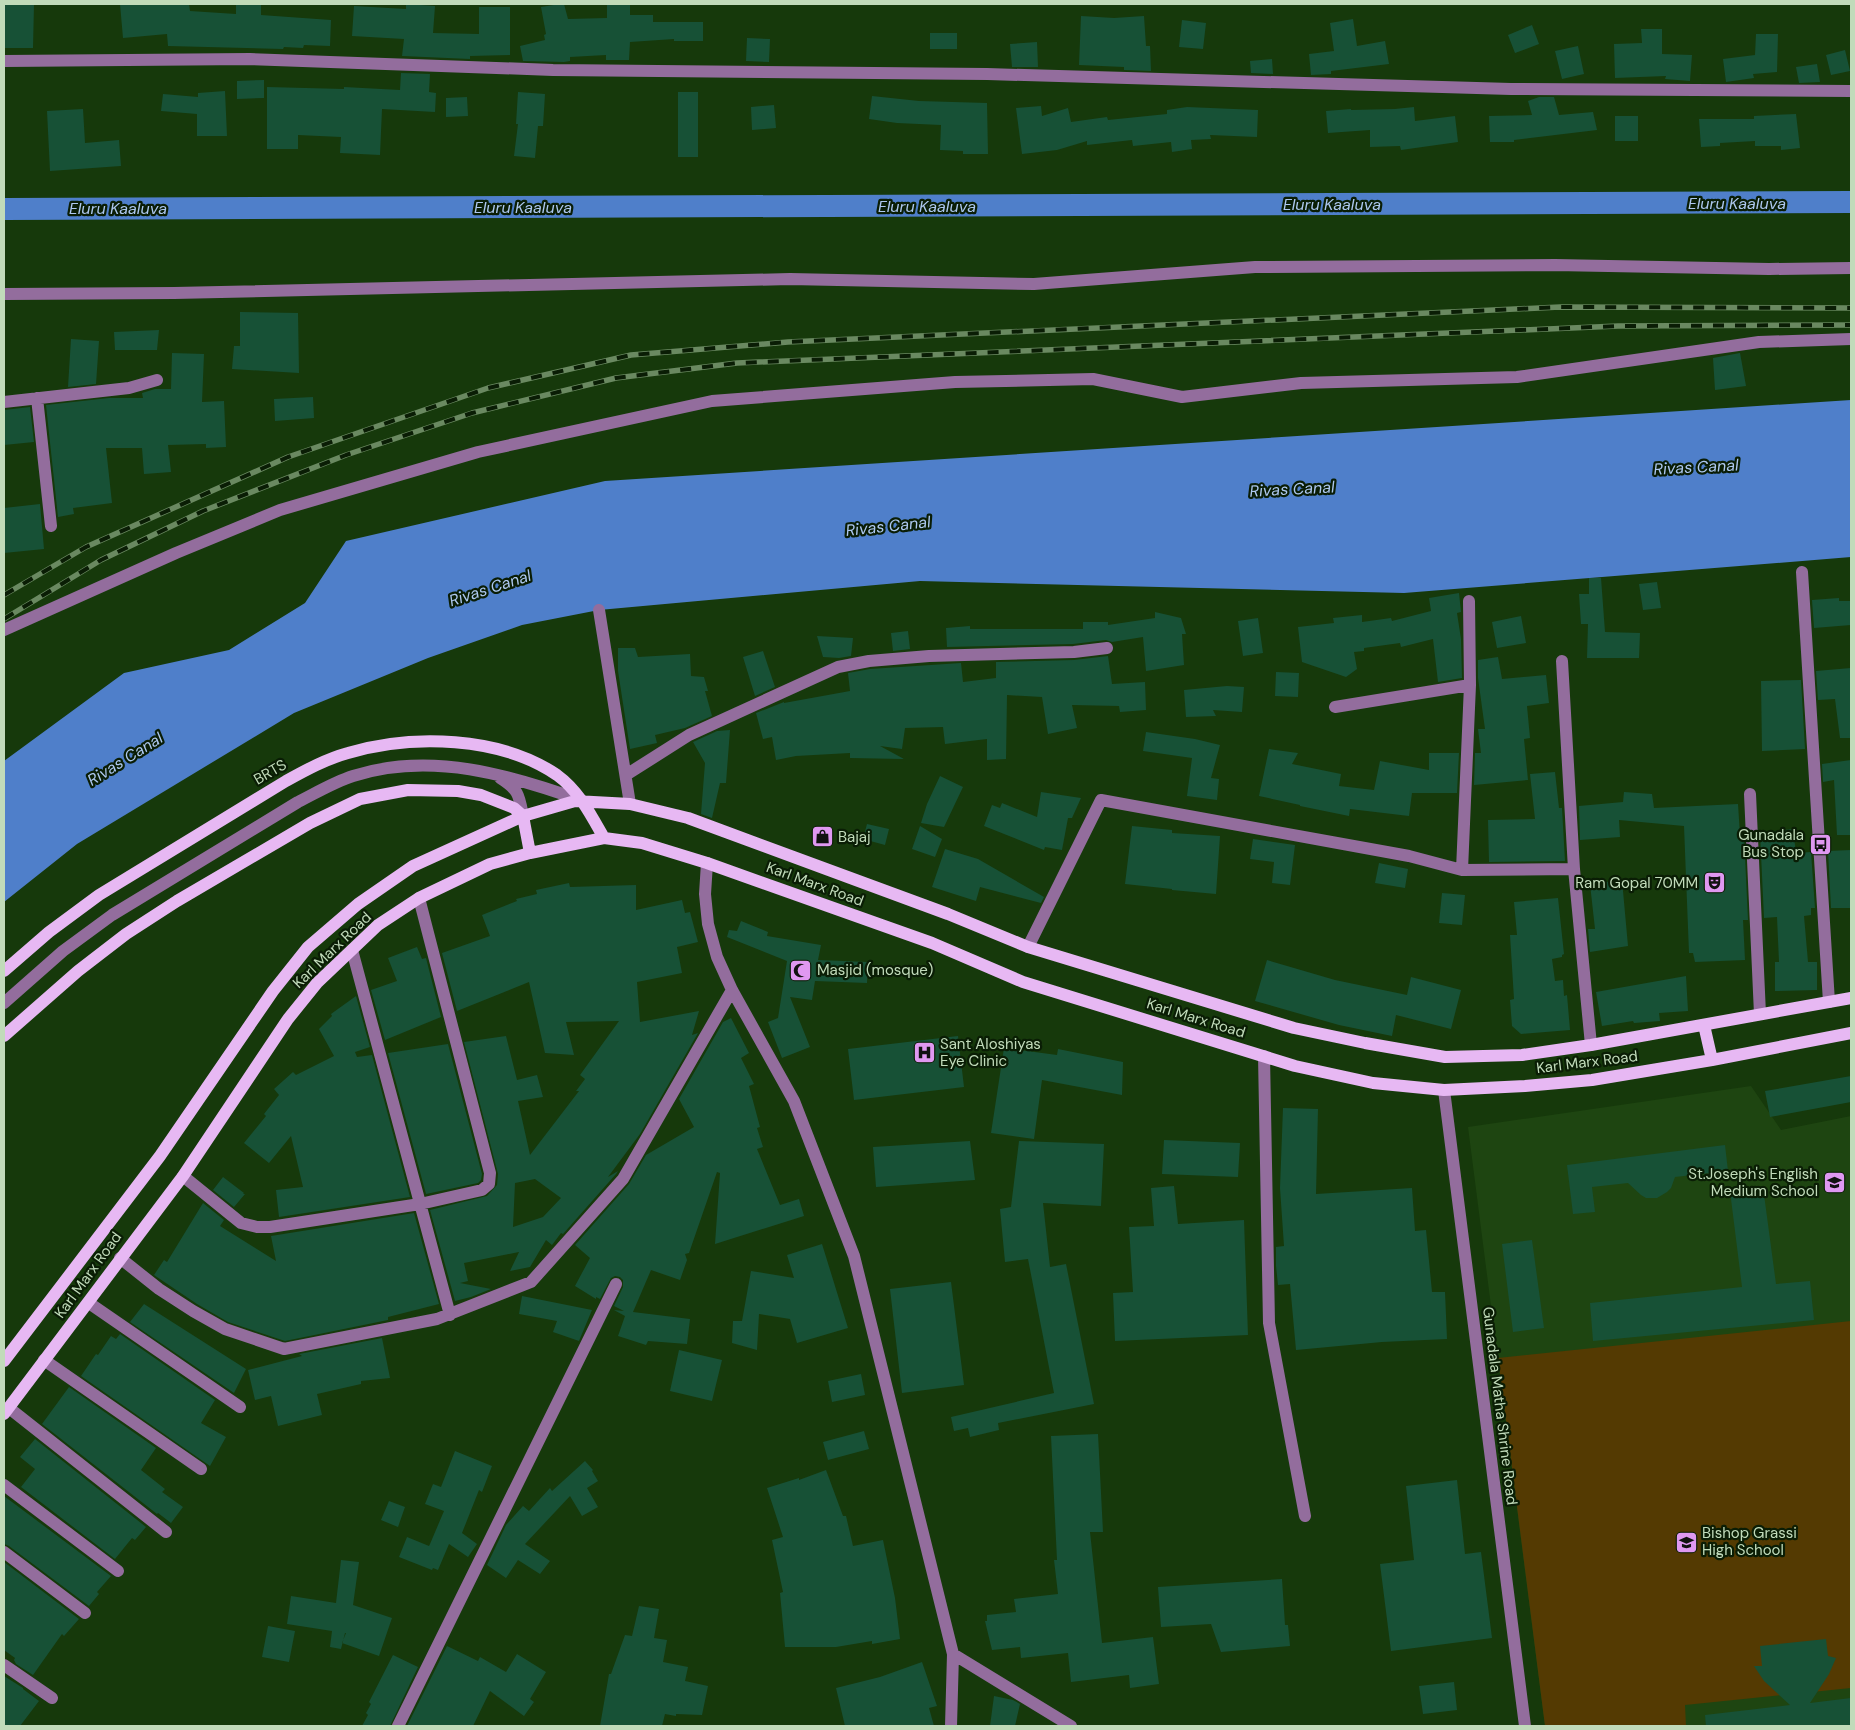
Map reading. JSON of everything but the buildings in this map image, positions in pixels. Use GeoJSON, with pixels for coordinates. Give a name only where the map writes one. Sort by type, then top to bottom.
{"type":"FeatureCollection","features":[{"type":"Feature","properties":{"kind":"main road","name":"BRTS"},"geometry":{"type":"LineString","coordinates":[[4,971],[49,932],[107,891],[286,781],[316,765],[346,753],[375,746],[440,742],[493,749],[529,761],[557,776],[583,801],[604,838]]}},
{"type":"Feature","properties":{"kind":"main road"},"geometry":{"type":"LineString","coordinates":[[4,1036],[78,970],[126,934],[186,896],[310,823],[360,799],[408,790],[437,790],[481,795],[514,808],[523,816],[530,853]]}},
{"type":"Feature","properties":{"kind":"main road","name":"Karl Marx Road"},"geometry":{"type":"LineString","coordinates":[[4,1361],[160,1156],[272,992],[308,947],[358,904],[413,866],[523,816],[575,801],[630,804],[688,818],[948,914],[1028,947],[1294,1028],[1445,1057],[1522,1055],[1591,1045],[1851,998]]}},
{"type":"Feature","properties":{"kind":"main road","name":"Karl Marx Road"},"geometry":{"type":"LineString","coordinates":[[6,1411],[183,1176],[288,1019],[318,983],[378,925],[419,898],[490,864],[530,853],[604,838],[642,843],[708,863],[932,943],[1023,982],[1295,1066],[1373,1083],[1444,1090],[1592,1080],[1712,1060],[1851,1033]]}},
{"type":"Feature","properties":{"kind":"main road"},"geometry":{"type":"LineString","coordinates":[[1704,1025],[1712,1060]]}},
{"type":"Feature","properties":{"kind":"street"},"geometry":{"type":"LineString","coordinates":[[4,61],[250,59],[553,70],[987,74],[1511,89],[1851,91]]}},
{"type":"Feature","properties":{"kind":"street"},"geometry":{"type":"LineString","coordinates":[[4,294],[174,294],[790,279],[1034,284],[1255,267],[1555,265],[1769,269],[1851,268]]}},
{"type":"Feature","properties":{"kind":"street"},"geometry":{"type":"LineString","coordinates":[[4,630],[176,553],[280,510],[478,452],[712,401],[955,382],[1093,380],[1182,397],[1301,383],[1517,377],[1759,342],[1851,339]]}},
{"type":"Feature","properties":{"kind":"street"},"geometry":{"type":"LineString","coordinates":[[4,402],[129,388],[157,380]]}},
{"type":"Feature","properties":{"kind":"street"},"geometry":{"type":"LineString","coordinates":[[37,398],[51,526]]}},
{"type":"Feature","properties":{"kind":"street"},"geometry":{"type":"LineString","coordinates":[[1802,572],[1829,1002]]}},
{"type":"Feature","properties":{"kind":"street"},"geometry":{"type":"LineString","coordinates":[[1462,870],[1470,685],[1469,601]]}},
{"type":"Feature","properties":{"kind":"street"},"geometry":{"type":"LineString","coordinates":[[599,610],[630,804]]}},
{"type":"Feature","properties":{"kind":"street"},"geometry":{"type":"LineString","coordinates":[[626,775],[689,735],[838,668],[869,661],[929,656],[1074,652],[1107,648]]}},
{"type":"Feature","properties":{"kind":"street"},"geometry":{"type":"LineString","coordinates":[[1562,661],[1574,869],[1591,1045]]}},
{"type":"Feature","properties":{"kind":"street"},"geometry":{"type":"LineString","coordinates":[[1335,707],[1470,685]]}},
{"type":"Feature","properties":{"kind":"street"},"geometry":{"type":"LineString","coordinates":[[4,1003],[64,951],[112,915],[290,807],[326,787],[353,776],[408,766],[454,767],[487,772],[583,801]]}},
{"type":"Feature","properties":{"kind":"street"},"geometry":{"type":"LineString","coordinates":[[487,772],[513,787],[519,794],[523,816]]}},
{"type":"Feature","properties":{"kind":"street"},"geometry":{"type":"LineString","coordinates":[[1750,794],[1760,1014]]}},
{"type":"Feature","properties":{"kind":"street"},"geometry":{"type":"LineString","coordinates":[[1028,947],[1100,800],[1410,856],[1462,870],[1574,869]]}},
{"type":"Feature","properties":{"kind":"street"},"geometry":{"type":"LineString","coordinates":[[708,863],[705,894],[708,924],[717,957],[732,990],[794,1101],[854,1256],[953,1654],[950,1726]]}},
{"type":"Feature","properties":{"kind":"street"},"geometry":{"type":"LineString","coordinates":[[183,1176],[241,1223],[257,1227],[270,1227],[420,1204],[482,1190],[489,1184],[490,1173],[419,898]]}},
{"type":"Feature","properties":{"kind":"street"},"geometry":{"type":"LineString","coordinates":[[352,950],[450,1314]]}},
{"type":"Feature","properties":{"kind":"street"},"geometry":{"type":"LineString","coordinates":[[120,1258],[159,1289],[225,1329],[284,1349],[437,1319],[531,1282],[624,1178],[732,990]]}},
{"type":"Feature","properties":{"kind":"street"},"geometry":{"type":"LineString","coordinates":[[1264,1056],[1269,1323],[1304,1516]]}},
{"type":"Feature","properties":{"kind":"street","name":"Gunadala Matha Shrine Road"},"geometry":{"type":"LineString","coordinates":[[1444,1090],[1525,1726]]}},
{"type":"Feature","properties":{"kind":"street"},"geometry":{"type":"LineString","coordinates":[[398,1726],[616,1284]]}},
{"type":"Feature","properties":{"kind":"street"},"geometry":{"type":"LineString","coordinates":[[89,1303],[240,1408]]}},
{"type":"Feature","properties":{"kind":"street"},"geometry":{"type":"LineString","coordinates":[[44,1360],[201,1469]]}},
{"type":"Feature","properties":{"kind":"street"},"geometry":{"type":"LineString","coordinates":[[6,1411],[166,1532]]}},
{"type":"Feature","properties":{"kind":"street"},"geometry":{"type":"LineString","coordinates":[[4,1485],[118,1571]]}},
{"type":"Feature","properties":{"kind":"street"},"geometry":{"type":"LineString","coordinates":[[4,1552],[85,1613]]}},
{"type":"Feature","properties":{"kind":"street"},"geometry":{"type":"LineString","coordinates":[[953,1654],[1071,1726]]}},
{"type":"Feature","properties":{"kind":"street"},"geometry":{"type":"LineString","coordinates":[[4,1665],[52,1698]]}},
{"type":"Feature","properties":{"kind":"shaded area","name":"Bishop Grassi High School"},"geometry":{"type":"Polygon","coordinates":[[[1751,1086],[1781,1130],[1851,1116],[1851,1726],[1545,1726],[1468,1127],[1751,1086]]]}},
{"type":"Feature","properties":{"kind":"shaded area"},"geometry":{"type":"Polygon","coordinates":[[[1851,1321],[1851,1688],[1685,1705],[1686,1726],[1545,1726],[1498,1358],[1851,1321]]]}},
{"type":"Feature","properties":{"kind":"water","name":"Rivas Canal"},"geometry":{"type":"Polygon","coordinates":[[[1851,400],[1851,557],[1404,593],[920,581],[599,610],[522,625],[428,658],[294,713],[77,844],[4,902],[4,761],[124,673],[229,650],[305,603],[346,541],[605,481],[1851,400]]]}},
{"type":"Feature","properties":{"kind":"waterway","name":"Eluru Kaaluva"},"geometry":{"type":"LineString","coordinates":[[4,209],[1851,202]]}},
{"type":"Feature","properties":{"kind":"railway"},"geometry":{"type":"LineString","coordinates":[[4,595],[86,547],[288,457],[488,388],[631,355],[788,342],[1560,307],[1851,308]]}},
{"type":"Feature","properties":{"kind":"railway"},"geometry":{"type":"LineString","coordinates":[[4,619],[101,560],[203,511],[346,455],[472,413],[616,378],[737,363],[1618,326],[1851,325]]}},
{"type":"Feature","properties":{"kind":"place","name":"Bajaj"},"geometry":{"type":"Point","coordinates":[822,837]}},
{"type":"Feature","properties":{"kind":"place","name":"Gunadala Bus Stop"},"geometry":{"type":"Point","coordinates":[1820,844]}},
{"type":"Feature","properties":{"kind":"place","name":"Ram Gopal 70MM"},"geometry":{"type":"Point","coordinates":[1714,883]}},
{"type":"Feature","properties":{"kind":"place","name":"Masjid (mosque)"},"geometry":{"type":"Point","coordinates":[801,970]}},
{"type":"Feature","properties":{"kind":"place","name":"Sant Aloshiyas Eye Clinic"},"geometry":{"type":"Point","coordinates":[924,1053]}},
{"type":"Feature","properties":{"kind":"place","name":"St.Joseph's English Medium School"},"geometry":{"type":"Point","coordinates":[1834,1183]}},
{"type":"Feature","properties":{"kind":"place","name":"Bishop Grassi High School"},"geometry":{"type":"Point","coordinates":[1686,1542]}}]}
